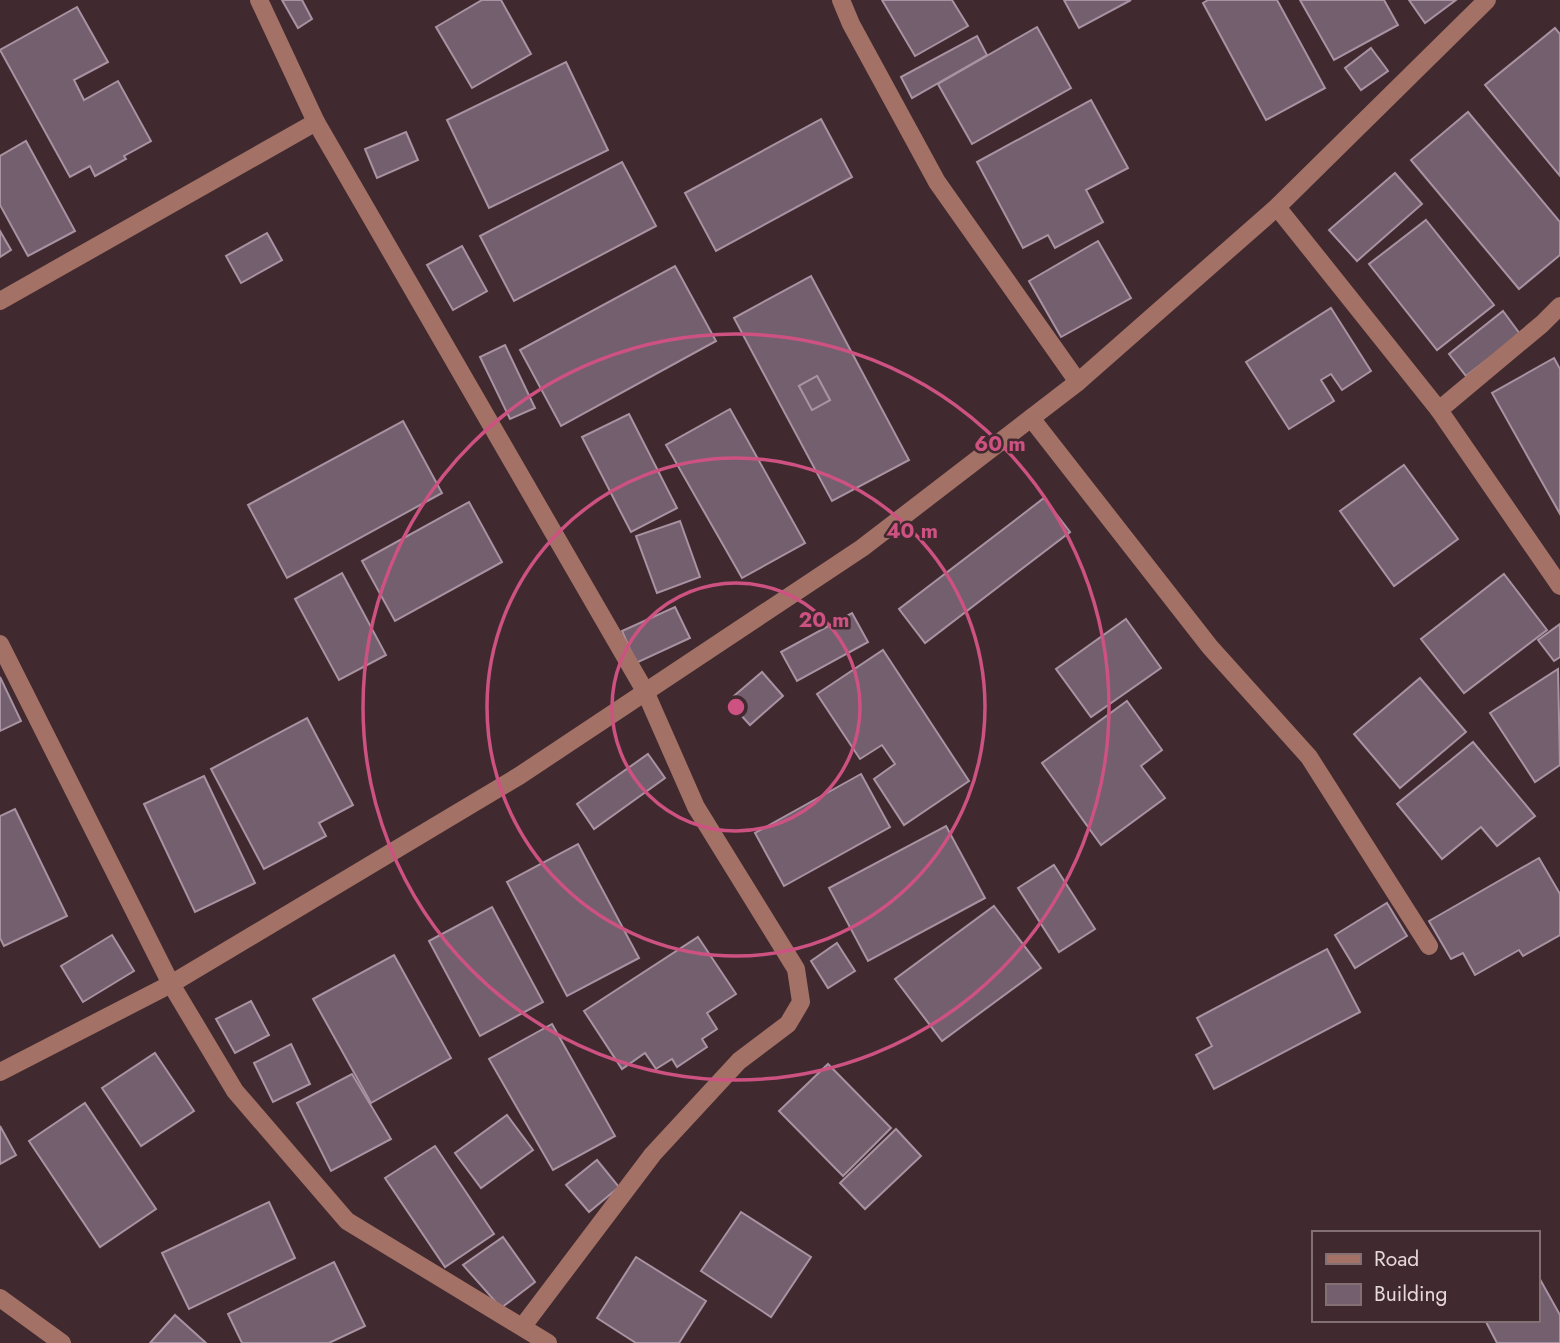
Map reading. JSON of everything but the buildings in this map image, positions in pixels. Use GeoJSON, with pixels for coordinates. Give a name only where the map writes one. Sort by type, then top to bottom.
{"type":"FeatureCollection","features":[{"type":"Feature","properties":{"kind":"street"},"geometry":{"type":"LineString","coordinates":[[259,0],[316,122],[645,691],[696,807],[796,969],[801,1002],[788,1024],[739,1061],[653,1154],[523,1326]]}},
{"type":"Feature","properties":{"kind":"street"},"geometry":{"type":"LineString","coordinates":[[841,0],[850,24],[937,181],[1079,382]]}},
{"type":"Feature","properties":{"kind":"street"},"geometry":{"type":"LineString","coordinates":[[0,1072],[171,984],[519,776],[862,548],[1079,382],[1277,207],[1487,0]]}},
{"type":"Feature","properties":{"kind":"street"},"geometry":{"type":"LineString","coordinates":[[0,301],[316,122]]}},
{"type":"Feature","properties":{"kind":"street"},"geometry":{"type":"LineString","coordinates":[[1277,207],[1438,410],[1560,586]]}},
{"type":"Feature","properties":{"kind":"street"},"geometry":{"type":"LineString","coordinates":[[1438,410],[1560,306]]}},
{"type":"Feature","properties":{"kind":"street"},"geometry":{"type":"LineString","coordinates":[[1031,418],[1210,647],[1309,757],[1429,946]]}},
{"type":"Feature","properties":{"kind":"street"},"geometry":{"type":"LineString","coordinates":[[0,644],[171,984],[235,1091],[346,1220],[548,1343]]}},
{"type":"Feature","properties":{"kind":"street"},"geometry":{"type":"LineString","coordinates":[[0,1298],[62,1343]]}}]}
